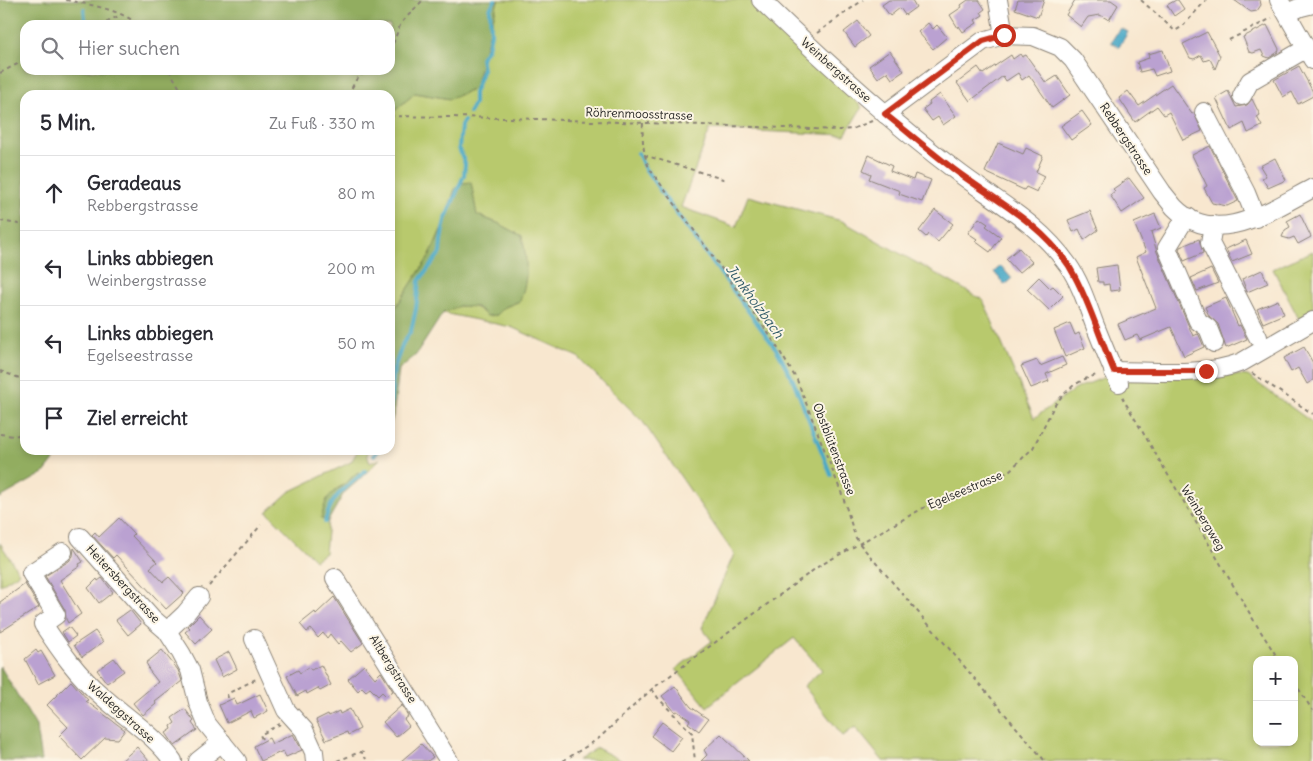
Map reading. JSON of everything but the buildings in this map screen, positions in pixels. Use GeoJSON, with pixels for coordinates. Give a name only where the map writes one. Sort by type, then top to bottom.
{"type":"FeatureCollection","features":[{"type":"Feature","properties":{"kind":"street","name":"Weinbergstrasse"},"geometry":{"type":"LineString","coordinates":[[761,0],[806,44],[885,114],[955,171],[1028,222],[1053,247],[1068,266],[1085,298],[1116,377]]}},
{"type":"Feature","properties":{"kind":"street"},"geometry":{"type":"LineString","coordinates":[[998,0],[1004,35]]}},
{"type":"Feature","properties":{"kind":"street"},"geometry":{"type":"LineString","coordinates":[[1242,96],[1250,80],[1310,54],[1280,10],[1313,4]]}},
{"type":"Feature","properties":{"kind":"street","name":"Rebbergstrasse"},"geometry":{"type":"LineString","coordinates":[[885,114],[983,41],[1004,35],[1033,36],[1060,47],[1073,60],[1162,192],[1175,208],[1188,217],[1213,225],[1227,226],[1242,223],[1256,218],[1313,188]]}},
{"type":"Feature","properties":{"kind":"street"},"geometry":{"type":"LineString","coordinates":[[1204,112],[1246,193],[1256,218]]}},
{"type":"Feature","properties":{"kind":"street"},"geometry":{"type":"LineString","coordinates":[[1188,217],[1167,248],[1198,321],[1208,328],[1214,343]]}},
{"type":"Feature","properties":{"kind":"street"},"geometry":{"type":"LineString","coordinates":[[1213,225],[1210,243],[1258,337]]}},
{"type":"Feature","properties":{"kind":"street"},"geometry":{"type":"LineString","coordinates":[[1116,377],[1229,368],[1313,322]]}},
{"type":"Feature","properties":{"kind":"street","name":"Heitersbergstrasse"},"geometry":{"type":"LineString","coordinates":[[80,537],[152,618],[166,630],[190,670],[204,718],[237,761]]}},
{"type":"Feature","properties":{"kind":"street","name":"Waldeggstrasse"},"geometry":{"type":"LineString","coordinates":[[62,552],[31,573],[56,615],[43,624],[60,650],[88,684],[140,726],[173,761]]}},
{"type":"Feature","properties":{"kind":"street","name":"Altbergstrasse"},"geometry":{"type":"LineString","coordinates":[[334,578],[449,761]]}},
{"type":"Feature","properties":{"kind":"street","name":"Heitersbergstrasse"},"geometry":{"type":"LineString","coordinates":[[166,630],[185,614],[199,597]]}},
{"type":"Feature","properties":{"kind":"street"},"geometry":{"type":"LineString","coordinates":[[254,639],[286,710],[304,730],[316,761]]}},
{"type":"Feature","properties":{"kind":"street"},"geometry":{"type":"LineString","coordinates":[[198,761],[222,742]]}},
{"type":"Feature","properties":{"kind":"path"},"geometry":{"type":"LineString","coordinates":[[66,0],[88,4],[133,20]]}},
{"type":"Feature","properties":{"kind":"path"},"geometry":{"type":"LineString","coordinates":[[395,38],[401,23],[423,0]]}},
{"type":"Feature","properties":{"kind":"path"},"geometry":{"type":"LineString","coordinates":[[806,44],[863,0]]}},
{"type":"Feature","properties":{"kind":"path"},"geometry":{"type":"LineString","coordinates":[[1141,0],[1175,31],[1206,0]]}},
{"type":"Feature","properties":{"kind":"path"},"geometry":{"type":"LineString","coordinates":[[1229,40],[1280,10]]}},
{"type":"Feature","properties":{"kind":"path"},"geometry":{"type":"LineString","coordinates":[[110,20],[121,15]]}},
{"type":"Feature","properties":{"kind":"path"},"geometry":{"type":"LineString","coordinates":[[0,73],[20,63]]}},
{"type":"Feature","properties":{"kind":"path"},"geometry":{"type":"LineString","coordinates":[[172,75],[181,90]]}},
{"type":"Feature","properties":{"kind":"path"},"geometry":{"type":"LineString","coordinates":[[351,90],[356,80],[362,75]]}},
{"type":"Feature","properties":{"kind":"path","name":"Röhrenmoosstrasse"},"geometry":{"type":"LineString","coordinates":[[395,116],[840,130],[852,129],[885,114]]}},
{"type":"Feature","properties":{"kind":"path","name":"Obstblütenstrasse"},"geometry":{"type":"LineString","coordinates":[[643,123],[642,140],[644,155],[649,168],[771,337],[798,380],[859,543],[1045,761]]}},
{"type":"Feature","properties":{"kind":"path"},"geometry":{"type":"LineString","coordinates":[[644,155],[726,180]]}},
{"type":"Feature","properties":{"kind":"path"},"geometry":{"type":"LineString","coordinates":[[0,221],[20,224]]}},
{"type":"Feature","properties":{"kind":"path"},"geometry":{"type":"LineString","coordinates":[[1242,362],[1254,375],[1313,414]]}},
{"type":"Feature","properties":{"kind":"path"},"geometry":{"type":"LineString","coordinates":[[0,371],[20,378]]}},
{"type":"Feature","properties":{"kind":"path","name":"Egelseestrasse"},"geometry":{"type":"LineString","coordinates":[[563,761],[598,739],[652,689],[819,566],[934,503],[987,483],[1008,472],[1033,448],[1054,406],[1074,385],[1085,379],[1116,377]]}},
{"type":"Feature","properties":{"kind":"path","name":"Weinbergweg"},"geometry":{"type":"LineString","coordinates":[[1116,377],[1119,390],[1133,416],[1256,624],[1277,656]]}},
{"type":"Feature","properties":{"kind":"path"},"geometry":{"type":"LineString","coordinates":[[0,434],[20,435]]}},
{"type":"Feature","properties":{"kind":"path"},"geometry":{"type":"LineString","coordinates":[[199,597],[261,525]]}},
{"type":"Feature","properties":{"kind":"path"},"geometry":{"type":"LineString","coordinates":[[228,698],[226,694],[256,679]]}},
{"type":"Feature","properties":{"kind":"path"},"geometry":{"type":"LineString","coordinates":[[1298,688],[1313,711]]}},
{"type":"Feature","properties":{"kind":"path"},"geometry":{"type":"LineString","coordinates":[[652,689],[658,698],[692,733],[695,761]]}},
{"type":"Feature","properties":{"kind":"path"},"geometry":{"type":"LineString","coordinates":[[262,739],[260,735],[280,724]]}},
{"type":"Feature","properties":{"kind":"path"},"geometry":{"type":"LineString","coordinates":[[338,761],[360,752],[363,753],[366,759]]}},
{"type":"Feature","properties":{"kind":"green space"},"geometry":{"type":"Polygon","coordinates":[[[0,0],[498,0],[475,88],[450,99],[415,93],[395,111],[395,90],[20,90],[20,455],[58,455],[44,473],[0,498],[0,0]]]}},
{"type":"Feature","properties":{"kind":"green space"},"geometry":{"type":"Polygon","coordinates":[[[498,0],[749,0],[862,107],[845,135],[710,129],[681,207],[736,227],[748,196],[842,221],[983,300],[1034,418],[1075,389],[1105,377],[1126,375],[1238,375],[1248,376],[1313,423],[1313,761],[883,761],[855,727],[843,736],[804,686],[822,670],[794,638],[707,707],[676,669],[712,641],[702,628],[734,554],[643,422],[578,357],[511,327],[443,313],[461,306],[471,306],[487,316],[497,315],[505,307],[520,301],[522,236],[500,224],[477,215],[455,189],[444,223],[429,257],[395,308],[395,111],[415,93],[450,99],[475,88],[498,0]]]}},
{"type":"Feature","properties":{"kind":"green space"},"geometry":{"type":"Polygon","coordinates":[[[471,182],[477,215],[500,224],[522,236],[526,268],[525,284],[520,301],[505,307],[497,315],[487,316],[477,307],[459,306],[443,313],[416,355],[399,369],[395,400],[395,308],[429,257],[444,223],[455,189],[463,183],[471,182]]]}},
{"type":"Feature","properties":{"kind":"green space"},"geometry":{"type":"Polygon","coordinates":[[[1313,251],[1313,318],[1302,325],[1273,269],[1313,251]]]}},
{"type":"Feature","properties":{"kind":"green space"},"geometry":{"type":"Polygon","coordinates":[[[355,455],[367,455],[370,463],[380,459],[360,479],[361,475],[353,475],[348,482],[335,490],[324,520],[328,521],[325,553],[315,560],[267,512],[289,492],[351,462],[355,455]]]}},
{"type":"Feature","properties":{"kind":"green space"},"geometry":{"type":"Polygon","coordinates":[[[358,472],[361,475],[360,479],[344,493],[328,521],[321,518],[329,497],[358,472]]]}},
{"type":"Feature","properties":{"kind":"green space"},"geometry":{"type":"Polygon","coordinates":[[[0,543],[19,573],[0,585],[0,543]]]}},
{"type":"Feature","properties":{"kind":"green space"},"geometry":{"type":"Polygon","coordinates":[[[0,666],[36,726],[41,761],[0,761],[0,666]]]}},
{"type":"Feature","properties":{"kind":"green space"},"geometry":{"type":"Polygon","coordinates":[[[597,748],[622,761],[578,760],[597,748]]]}},
{"type":"Feature","properties":{"kind":"water"},"geometry":{"type":"Polygon","coordinates":[[[1120,28],[1128,32],[1119,47],[1111,42],[1120,28]]]}},
{"type":"Feature","properties":{"kind":"water"},"geometry":{"type":"Polygon","coordinates":[[[1001,266],[1012,279],[1005,285],[994,272],[1001,266]]]}},
{"type":"Feature","properties":{"kind":"waterway"},"geometry":{"type":"LineString","coordinates":[[469,113],[474,104],[474,93],[483,69],[481,58],[488,48],[491,33],[490,9],[495,0]]}},
{"type":"Feature","properties":{"kind":"waterway"},"geometry":{"type":"LineString","coordinates":[[84,9],[85,19]]}},
{"type":"Feature","properties":{"kind":"waterway"},"geometry":{"type":"LineString","coordinates":[[395,365],[403,343],[411,331],[419,281],[440,253],[445,220],[464,175],[465,164],[459,148],[461,126],[464,121]]}},
{"type":"Feature","properties":{"kind":"waterway","name":"Junkholzbach"},"geometry":{"type":"LineString","coordinates":[[638,153],[644,167],[665,198],[777,350],[793,380],[831,475]]}},
{"type":"Feature","properties":{"kind":"waterway"},"geometry":{"type":"LineString","coordinates":[[325,522],[335,498],[365,471]]}},
{"type":"Feature","properties":{"kind":"route"},"geometry":{"type":"LineString","coordinates":[[1004,35],[983,41],[885,114],[955,171],[1028,222],[1053,247],[1068,266],[1085,298],[1114,371],[1206,371]]}}]}
